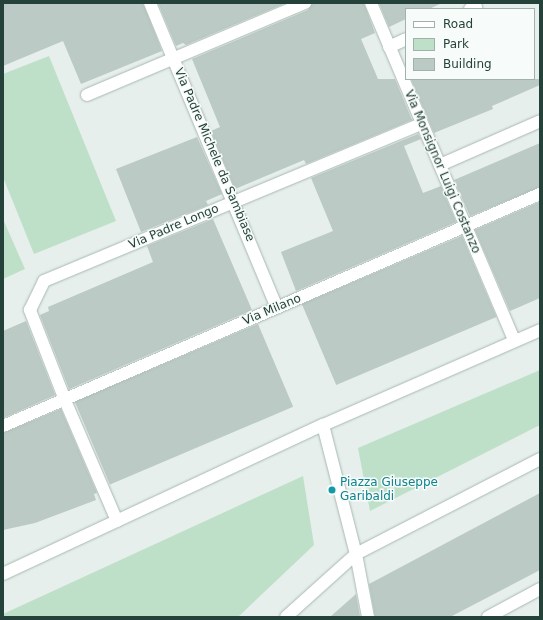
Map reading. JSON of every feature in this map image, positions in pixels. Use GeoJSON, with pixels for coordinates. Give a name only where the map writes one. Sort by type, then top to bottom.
{"type":"FeatureCollection","features":[{"type":"Feature","properties":{"kind":"street","name":"Via Padre Michele da Sambiase"},"geometry":{"type":"LineString","coordinates":[[150,3],[278,308]]}},
{"type":"Feature","properties":{"kind":"street"},"geometry":{"type":"LineString","coordinates":[[87,95],[305,3]]}},
{"type":"Feature","properties":{"kind":"street","name":"Via Monsignor Luigi Costanzo"},"geometry":{"type":"LineString","coordinates":[[371,3],[514,340]]}},
{"type":"Feature","properties":{"kind":"street"},"geometry":{"type":"LineString","coordinates":[[389,47],[405,39]]}},
{"type":"Feature","properties":{"kind":"street"},"geometry":{"type":"LineString","coordinates":[[440,165],[540,121]]}},
{"type":"Feature","properties":{"kind":"street","name":"Via Padre Longo"},"geometry":{"type":"LineString","coordinates":[[117,521],[65,400],[30,310],[44,281],[422,124]]}},
{"type":"Feature","properties":{"kind":"street","name":"Via Milano"},"geometry":{"type":"LineString","coordinates":[[3,426],[540,194]]}},
{"type":"Feature","properties":{"kind":"street"},"geometry":{"type":"LineString","coordinates":[[3,574],[323,425],[514,340],[540,330]]}},
{"type":"Feature","properties":{"kind":"street"},"geometry":{"type":"LineString","coordinates":[[323,425],[356,554],[368,617]]}},
{"type":"Feature","properties":{"kind":"street"},"geometry":{"type":"LineString","coordinates":[[286,617],[356,554],[540,459]]}},
{"type":"Feature","properties":{"kind":"street"},"geometry":{"type":"LineString","coordinates":[[488,617],[540,589]]}},
{"type":"Feature","properties":{"kind":"green space"},"geometry":{"type":"Polygon","coordinates":[[[49,56],[116,221],[34,254],[3,177],[3,74],[49,56]]]}},
{"type":"Feature","properties":{"kind":"green space"},"geometry":{"type":"Polygon","coordinates":[[[3,219],[25,269],[3,279],[3,219]]]}},
{"type":"Feature","properties":{"kind":"green space"},"geometry":{"type":"Polygon","coordinates":[[[540,370],[540,425],[370,511],[358,448],[540,370]]]}},
{"type":"Feature","properties":{"kind":"green space"},"geometry":{"type":"Polygon","coordinates":[[[303,476],[314,545],[238,617],[3,617],[3,614],[303,476]]]}},
{"type":"Feature","properties":{"kind":"building"},"geometry":{"type":"Polygon","coordinates":[[[3,3],[143,3],[162,51],[81,84],[63,41],[3,66],[3,3]]]}},
{"type":"Feature","properties":{"kind":"building"},"geometry":{"type":"Polygon","coordinates":[[[158,3],[286,3],[186,45],[183,43],[176,46],[158,3]]]}},
{"type":"Feature","properties":{"kind":"building"},"geometry":{"type":"Polygon","coordinates":[[[312,3],[364,3],[375,33],[361,39],[378,79],[395,79],[412,120],[306,164],[304,160],[235,189],[211,131],[220,127],[192,59],[308,10],[312,3]]]}},
{"type":"Feature","properties":{"kind":"building"},"geometry":{"type":"Polygon","coordinates":[[[379,3],[442,3],[431,8],[405,8],[405,19],[389,27],[379,3]]]}},
{"type":"Feature","properties":{"kind":"building"},"geometry":{"type":"Polygon","coordinates":[[[540,79],[540,85],[492,106],[493,109],[434,133],[411,80],[540,79]]]}},
{"type":"Feature","properties":{"kind":"building"},"geometry":{"type":"Polygon","coordinates":[[[418,134],[421,139],[404,146],[423,193],[441,186],[456,222],[296,291],[281,252],[333,231],[311,178],[418,134]]]}},
{"type":"Feature","properties":{"kind":"building"},"geometry":{"type":"Polygon","coordinates":[[[197,137],[222,194],[206,201],[208,205],[141,232],[116,169],[197,137]]]}},
{"type":"Feature","properties":{"kind":"building"},"geometry":{"type":"Polygon","coordinates":[[[540,143],[540,187],[470,216],[454,180],[540,143]]]}},
{"type":"Feature","properties":{"kind":"building"},"geometry":{"type":"Polygon","coordinates":[[[540,202],[540,298],[510,311],[475,230],[540,202]]]}},
{"type":"Feature","properties":{"kind":"building"},"geometry":{"type":"Polygon","coordinates":[[[213,219],[252,310],[69,389],[40,315],[49,311],[48,307],[153,262],[147,246],[213,219]]]}},
{"type":"Feature","properties":{"kind":"building"},"geometry":{"type":"Polygon","coordinates":[[[462,236],[496,317],[336,385],[302,304],[462,236]]]}},
{"type":"Feature","properties":{"kind":"building"},"geometry":{"type":"Polygon","coordinates":[[[26,321],[55,395],[3,418],[3,331],[26,321]]]}},
{"type":"Feature","properties":{"kind":"building"},"geometry":{"type":"Polygon","coordinates":[[[258,324],[293,407],[110,485],[75,402],[258,324]]]}},
{"type":"Feature","properties":{"kind":"building"},"geometry":{"type":"Polygon","coordinates":[[[61,409],[97,493],[94,494],[96,500],[35,523],[3,530],[3,433],[61,409]]]}},
{"type":"Feature","properties":{"kind":"building"},"geometry":{"type":"Polygon","coordinates":[[[540,493],[540,570],[450,617],[375,617],[369,584],[540,493]]]}},
{"type":"Feature","properties":{"kind":"building"},"geometry":{"type":"Polygon","coordinates":[[[356,594],[360,617],[330,617],[356,594]]]}},
{"type":"Feature","properties":{"kind":"place","name":"Piazza Giuseppe Garibaldi"},"geometry":{"type":"Point","coordinates":[332,490]}}]}
